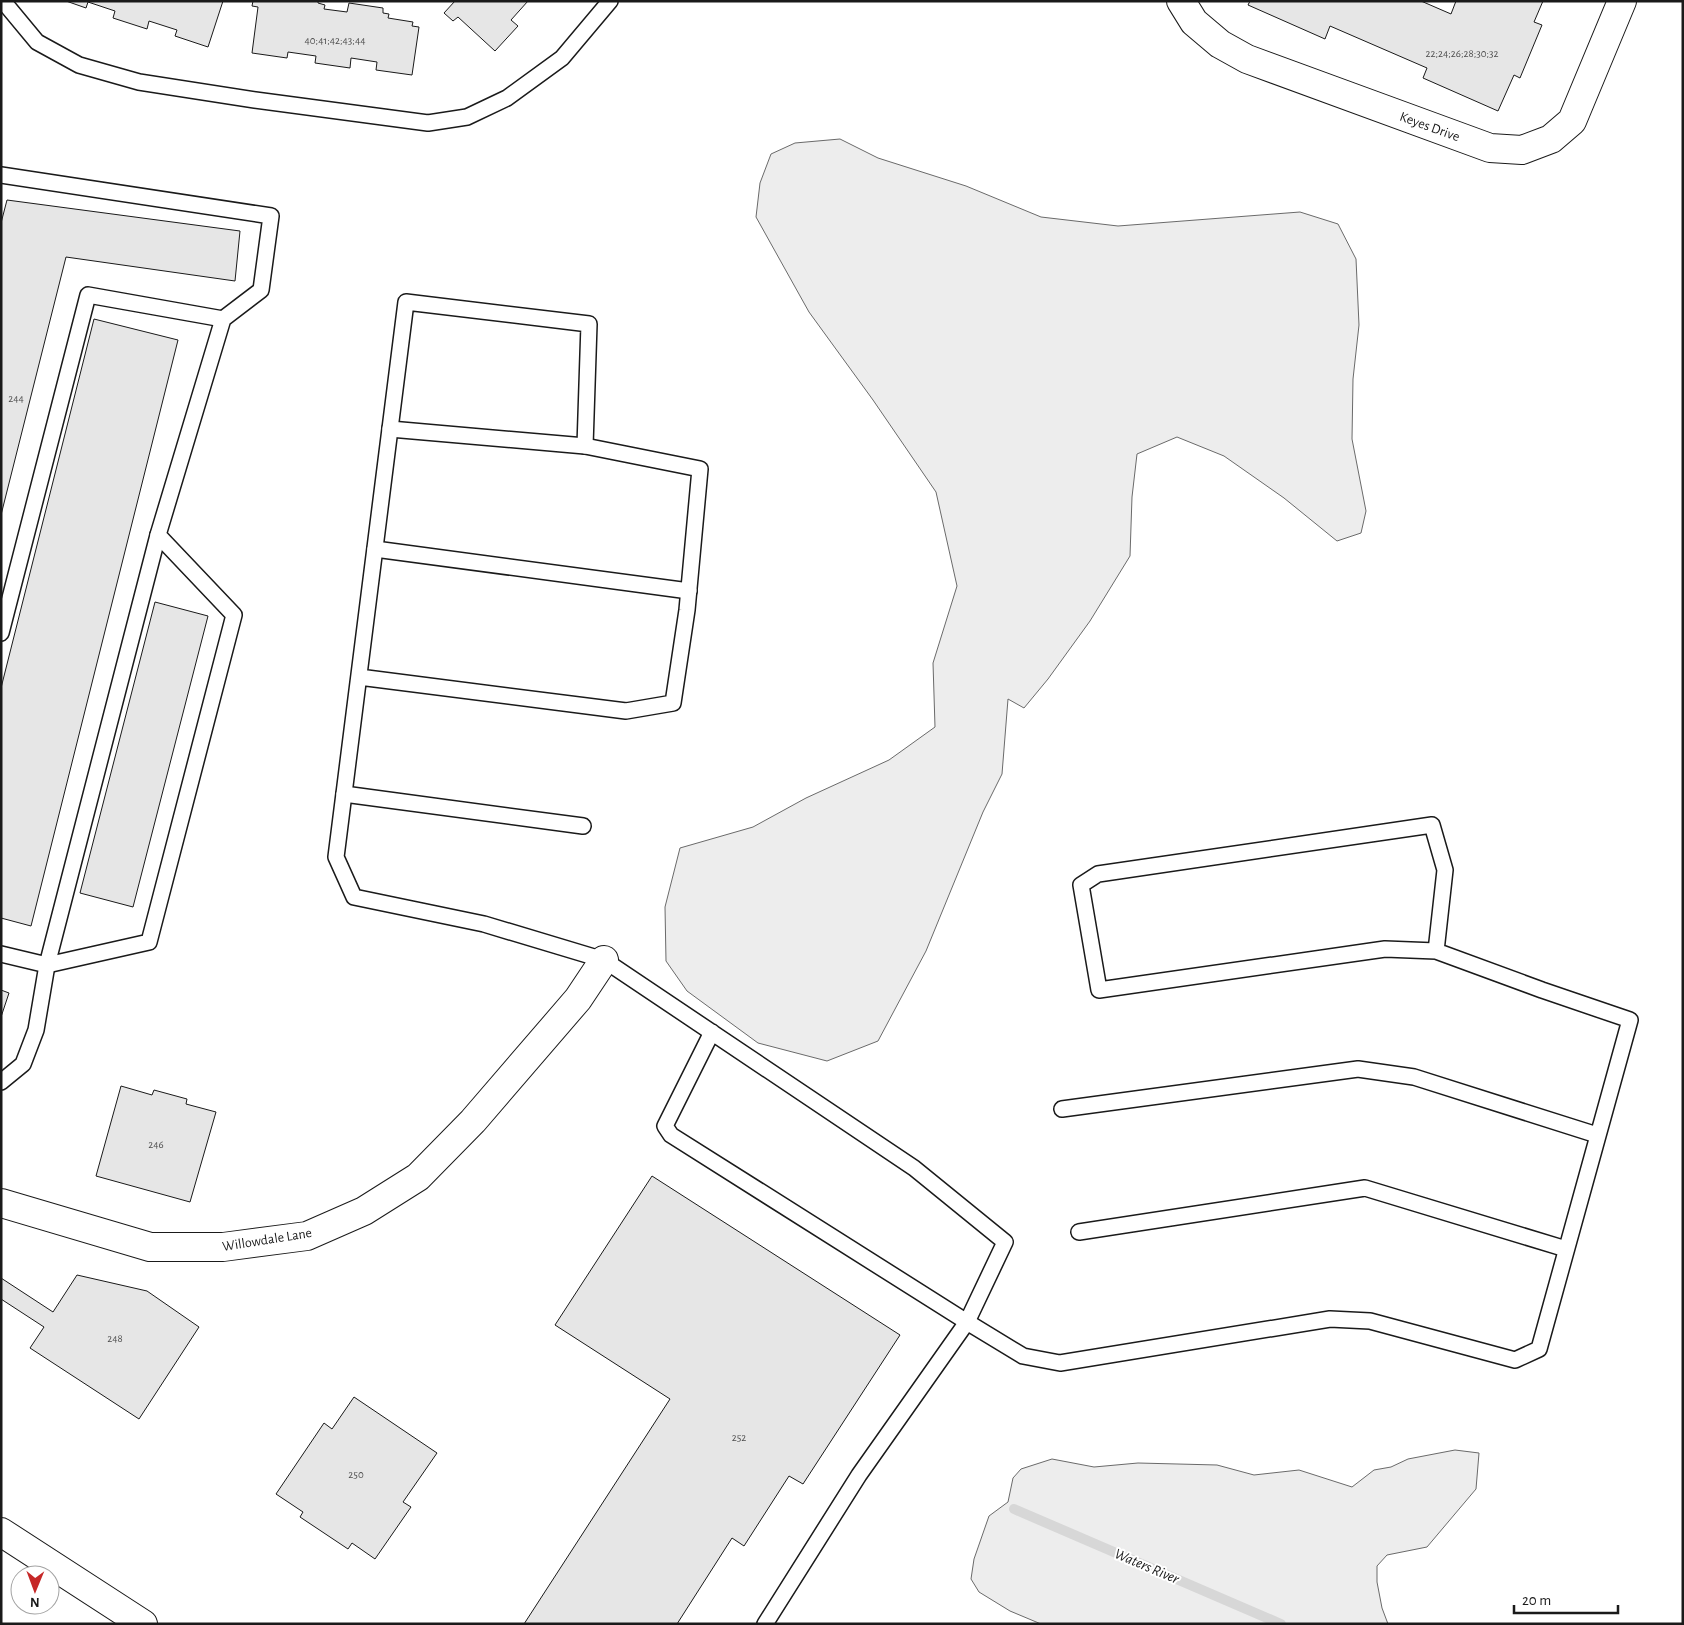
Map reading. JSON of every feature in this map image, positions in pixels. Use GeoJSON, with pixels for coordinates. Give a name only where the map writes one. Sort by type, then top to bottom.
{"type":"FeatureCollection","features":[{"type":"Feature","properties":{"kind":"main road","name":"Keyes Drive"},"geometry":{"type":"LineString","coordinates":[[1181,1],[1194,22],[1220,44],[1247,59],[1490,148],[1522,150],[1551,139],[1572,121],[1622,1]]}},
{"type":"Feature","properties":{"kind":"main road","name":"Willowdale Lane"},"geometry":{"type":"LineString","coordinates":[[1,1203],[150,1247],[223,1247],[307,1236],[364,1211],[418,1177],[473,1121],[572,1006],[604,960]]}},
{"type":"Feature","properties":{"kind":"main road"},"geometry":{"type":"LineString","coordinates":[[1,1532],[143,1624]]}},
{"type":"Feature","properties":{"kind":"lane"},"geometry":{"type":"LineString","coordinates":[[3,1],[37,42],[79,65],[139,82],[254,100],[428,123],[467,117],[507,98],[562,58],[610,1]]}},
{"type":"Feature","properties":{"kind":"lane"},"geometry":{"type":"LineString","coordinates":[[1,175],[271,216],[260,290],[223,319],[158,535],[47,964],[36,1030],[23,1064],[1,1082]]}},
{"type":"Feature","properties":{"kind":"lane"},"geometry":{"type":"LineString","coordinates":[[1,633],[88,295],[223,319]]}},
{"type":"Feature","properties":{"kind":"lane"},"geometry":{"type":"LineString","coordinates":[[585,446],[589,324],[406,302],[336,858],[354,897],[484,924],[604,960],[914,1168],[1005,1242],[967,1322],[859,1474],[765,1624]]}},
{"type":"Feature","properties":{"kind":"lane"},"geometry":{"type":"LineString","coordinates":[[359,677],[626,711],[673,703],[689,591],[700,468],[585,446],[390,429]]}},
{"type":"Feature","properties":{"kind":"lane"},"geometry":{"type":"LineString","coordinates":[[1,954],[47,964],[149,942],[234,615],[158,535]]}},
{"type":"Feature","properties":{"kind":"lane"},"geometry":{"type":"LineString","coordinates":[[375,549],[689,591]]}},
{"type":"Feature","properties":{"kind":"lane"},"geometry":{"type":"LineString","coordinates":[[344,794],[583,826]]}},
{"type":"Feature","properties":{"kind":"lane"},"geometry":{"type":"LineString","coordinates":[[712,1032],[665,1126],[671,1135],[1023,1356],[1060,1362],[1330,1319],[1370,1321],[1515,1360],[1539,1349],[1630,1020],[1436,951],[1385,949],[1099,990],[1081,885],[1098,874],[1432,825],[1445,870],[1436,951]]}},
{"type":"Feature","properties":{"kind":"lane"},"geometry":{"type":"LineString","coordinates":[[1062,1109],[1358,1069],[1414,1077],[1597,1135]]}},
{"type":"Feature","properties":{"kind":"lane"},"geometry":{"type":"LineString","coordinates":[[1079,1232],[1365,1188],[1566,1249]]}},
{"type":"Feature","properties":{"kind":"shaded area"},"geometry":{"type":"Polygon","coordinates":[[[840,139],[878,158],[966,186],[1041,217],[1118,226],[1300,212],[1338,224],[1356,259],[1359,325],[1353,379],[1352,439],[1366,511],[1361,533],[1337,541],[1284,498],[1224,456],[1177,437],[1137,454],[1132,497],[1130,556],[1090,621],[1048,679],[1024,708],[1008,699],[1002,774],[983,812],[926,951],[878,1041],[827,1061],[758,1043],[687,991],[666,961],[665,907],[680,848],[753,827],[806,798],[889,760],[935,727],[933,663],[957,586],[936,492],[873,400],[809,312],[756,217],[760,183],[771,154],[795,143],[840,139]]]}},
{"type":"Feature","properties":{"kind":"shaded area"},"geometry":{"type":"Polygon","coordinates":[[[1455,1450],[1479,1453],[1476,1489],[1427,1547],[1387,1555],[1377,1566],[1377,1582],[1382,1608],[1388,1624],[1041,1624],[1010,1611],[979,1592],[971,1579],[974,1559],[989,1516],[1008,1502],[1013,1478],[1021,1469],[1052,1459],[1094,1467],[1138,1463],[1217,1465],[1254,1475],[1299,1470],[1352,1487],[1374,1470],[1391,1467],[1408,1459],[1455,1450]]]}},
{"type":"Feature","properties":{"kind":"building"},"geometry":{"type":"Polygon","coordinates":[[[66,1],[223,1],[208,47],[175,36],[177,30],[149,21],[147,29],[113,18],[115,11],[88,2],[86,8],[66,1]]]}},
{"type":"Feature","properties":{"kind":"building"},"geometry":{"type":"Polygon","coordinates":[[[253,1],[318,1],[318,3],[325,5],[324,9],[347,12],[349,3],[383,8],[383,13],[389,14],[388,18],[413,22],[412,26],[419,27],[412,75],[376,70],[377,62],[351,58],[350,68],[315,63],[316,56],[288,52],[287,58],[252,53],[258,7],[252,6],[253,1]]]}},
{"type":"Feature","properties":{"kind":"building"},"geometry":{"type":"Polygon","coordinates":[[[455,1],[528,1],[511,20],[518,26],[495,51],[458,17],[453,21],[444,13],[455,1]]]}},
{"type":"Feature","properties":{"kind":"building"},"geometry":{"type":"Polygon","coordinates":[[[1250,1],[1421,1],[1451,14],[1456,1],[1543,1],[1534,22],[1542,25],[1520,78],[1514,75],[1498,111],[1423,78],[1427,68],[1330,26],[1325,39],[1248,5],[1250,1]]]}},
{"type":"Feature","properties":{"kind":"building"},"geometry":{"type":"Polygon","coordinates":[[[7,200],[240,231],[235,281],[66,257],[1,515],[1,223],[7,200]]]}},
{"type":"Feature","properties":{"kind":"building"},"geometry":{"type":"Polygon","coordinates":[[[94,319],[178,340],[31,926],[1,918],[1,688],[94,319]]]}},
{"type":"Feature","properties":{"kind":"building"},"geometry":{"type":"Polygon","coordinates":[[[155,602],[208,616],[133,907],[80,893],[155,602]]]}},
{"type":"Feature","properties":{"kind":"building"},"geometry":{"type":"Polygon","coordinates":[[[1,990],[9,993],[1,1017],[1,990]]]}},
{"type":"Feature","properties":{"kind":"building"},"geometry":{"type":"Polygon","coordinates":[[[121,1086],[152,1095],[154,1090],[187,1099],[186,1104],[216,1112],[190,1202],[96,1176],[121,1086]]]}},
{"type":"Feature","properties":{"kind":"building"},"geometry":{"type":"Polygon","coordinates":[[[652,1176],[900,1335],[803,1484],[789,1476],[744,1546],[732,1538],[677,1624],[524,1624],[670,1399],[555,1325],[652,1176]]]}},
{"type":"Feature","properties":{"kind":"building"},"geometry":{"type":"Polygon","coordinates":[[[77,1275],[147,1291],[199,1327],[139,1419],[30,1348],[44,1327],[1,1299],[1,1278],[53,1312],[77,1275]]]}},
{"type":"Feature","properties":{"kind":"building"},"geometry":{"type":"Polygon","coordinates":[[[354,1397],[437,1453],[403,1502],[411,1507],[375,1559],[352,1543],[348,1549],[300,1517],[303,1512],[276,1494],[324,1423],[332,1429],[354,1397]]]}},
{"type":"Feature","properties":{"kind":"waterway","name":"Waters River"},"geometry":{"type":"LineString","coordinates":[[1014,1509],[1281,1624]]}}]}
